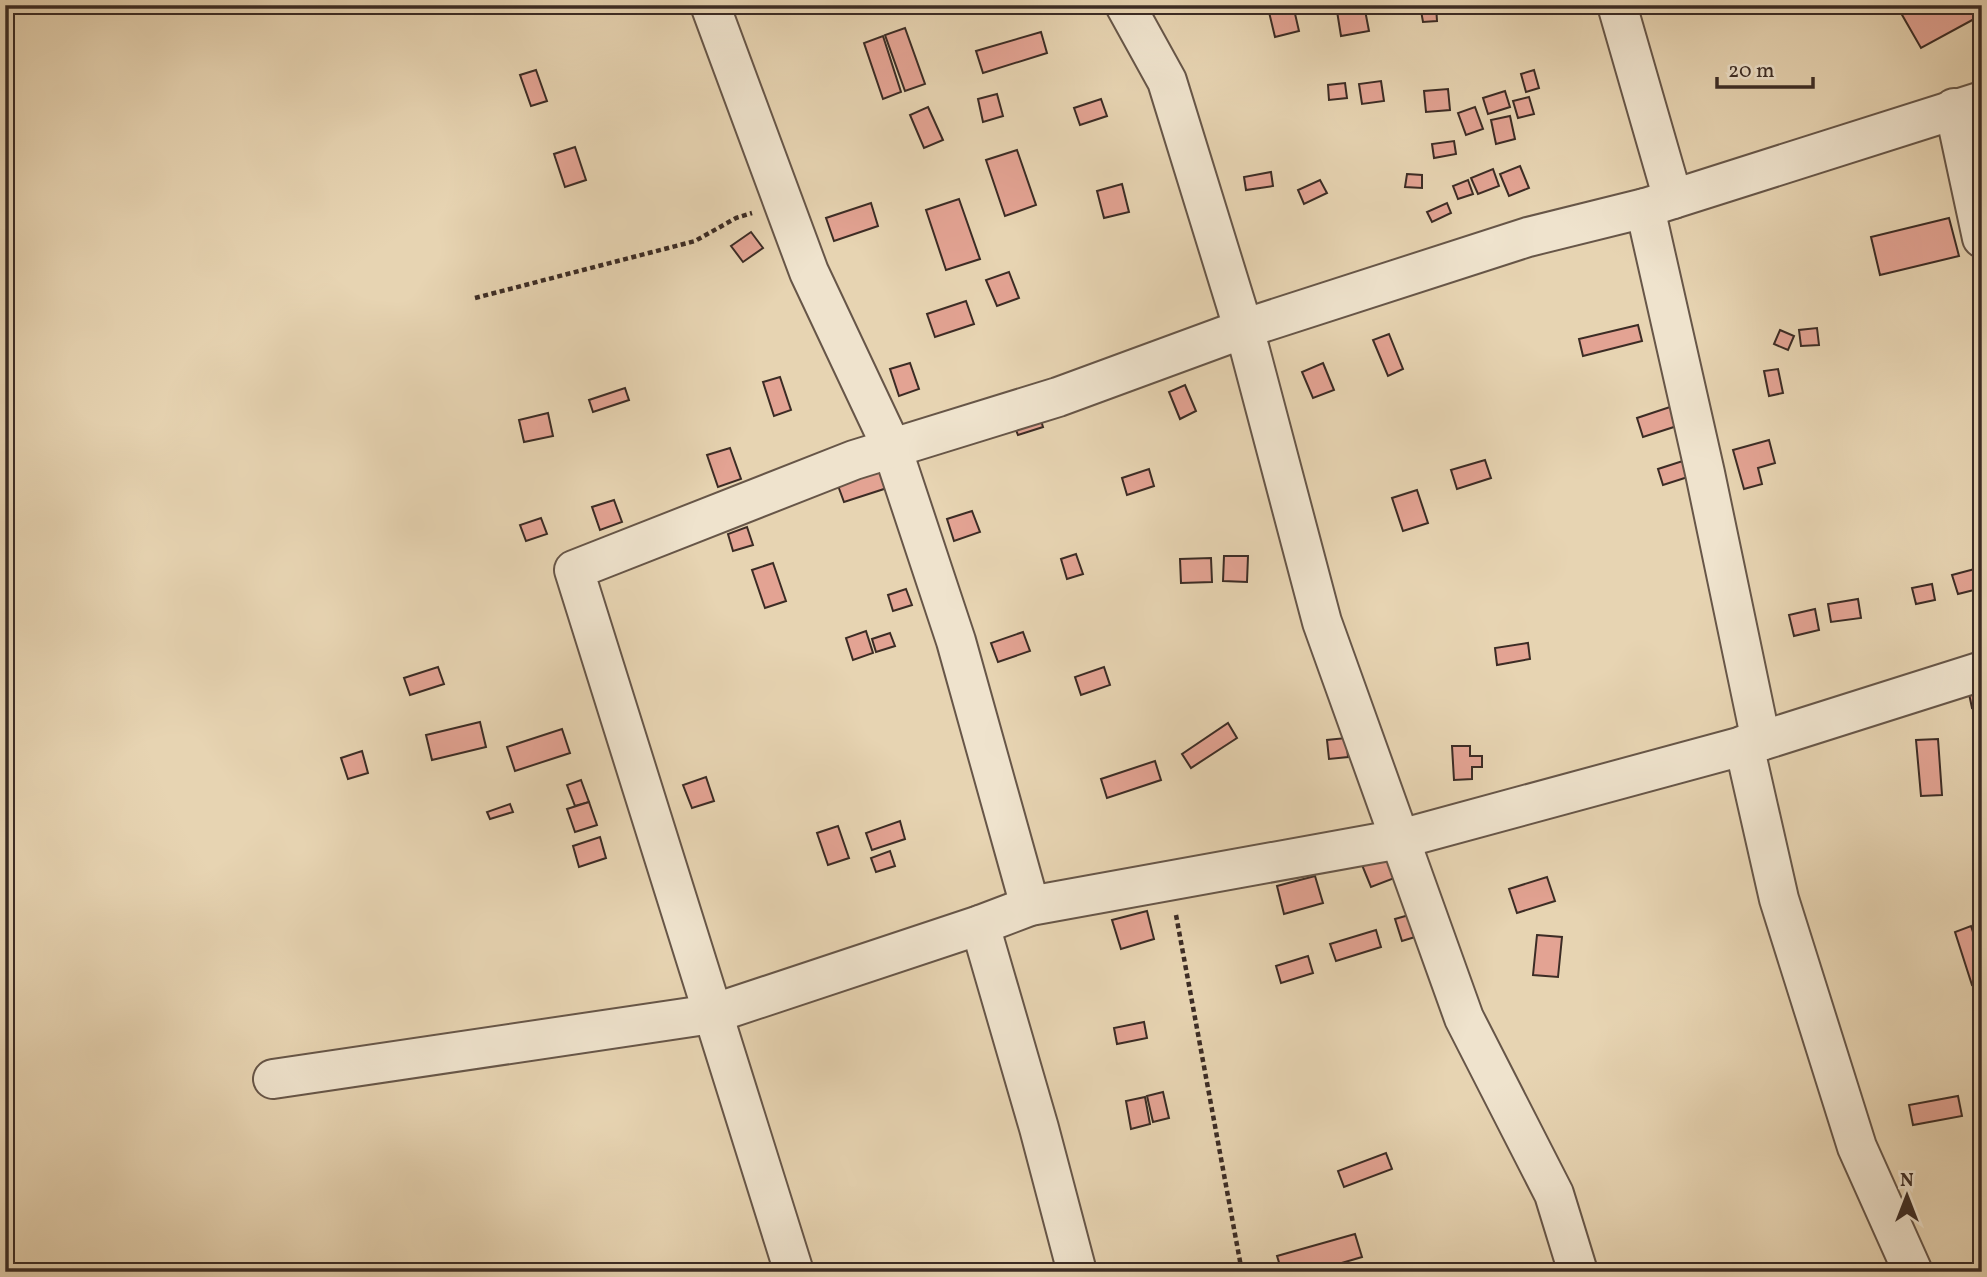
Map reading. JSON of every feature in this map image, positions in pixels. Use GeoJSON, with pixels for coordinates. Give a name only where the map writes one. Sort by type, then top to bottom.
{"type":"FeatureCollection","features":[{"type":"Feature","properties":{"kind":"street"},"geometry":{"type":"LineString","coordinates":[[710,5],[809,271],[892,448],[956,640],[1030,906]]}},
{"type":"Feature","properties":{"kind":"street"},"geometry":{"type":"LineString","coordinates":[[1125,5],[1167,81],[1243,329],[1322,622],[1464,1018],[1554,1194],[1578,1272]]}},
{"type":"Feature","properties":{"kind":"street"},"geometry":{"type":"LineString","coordinates":[[1617,5],[1659,204],[1779,899],[1853,1134],[1913,1272]]}},
{"type":"Feature","properties":{"kind":"street"},"geometry":{"type":"LineString","coordinates":[[794,1272],[574,570],[854,460],[1058,397],[1243,329],[1528,237],[1659,204],[1968,105],[1982,238]]}},
{"type":"Feature","properties":{"kind":"street"},"geometry":{"type":"LineString","coordinates":[[273,1079],[712,1014],[1030,906],[1400,839],[1753,743],[1982,671]]}},
{"type":"Feature","properties":{"kind":"street"},"geometry":{"type":"LineString","coordinates":[[980,925],[1039,1128],[1077,1272]]}},
{"type":"Feature","properties":{"kind":"path"},"geometry":{"type":"LineString","coordinates":[[475,298],[695,241],[736,218],[783,203]]}},
{"type":"Feature","properties":{"kind":"path"},"geometry":{"type":"LineString","coordinates":[[1170,881],[1242,1272]]}},
{"type":"Feature","properties":{"kind":"building"},"geometry":{"type":"Polygon","coordinates":[[[1293,5],[1299,31],[1275,37],[1268,8],[1293,5]]]}},
{"type":"Feature","properties":{"kind":"building"},"geometry":{"type":"Polygon","coordinates":[[[1336,5],[1364,5],[1369,31],[1341,36],[1336,5]]]}},
{"type":"Feature","properties":{"kind":"building"},"geometry":{"type":"Polygon","coordinates":[[[1420,5],[1436,5],[1437,21],[1423,22],[1420,5]]]}},
{"type":"Feature","properties":{"kind":"building"},"geometry":{"type":"Polygon","coordinates":[[[1915,5],[1969,5],[1976,18],[1921,48],[1901,13],[1915,5]]]}},
{"type":"Feature","properties":{"kind":"building"},"geometry":{"type":"Polygon","coordinates":[[[905,28],[925,84],[905,91],[885,35],[905,28]]]}},
{"type":"Feature","properties":{"kind":"building"},"geometry":{"type":"Polygon","coordinates":[[[1041,32],[1047,53],[983,73],[976,51],[1041,32]]]}},
{"type":"Feature","properties":{"kind":"building"},"geometry":{"type":"Polygon","coordinates":[[[883,36],[901,92],[883,99],[864,43],[883,36]]]}},
{"type":"Feature","properties":{"kind":"building"},"geometry":{"type":"Polygon","coordinates":[[[536,70],[547,101],[531,106],[520,75],[536,70]]]}},
{"type":"Feature","properties":{"kind":"building"},"geometry":{"type":"Polygon","coordinates":[[[1534,70],[1539,88],[1526,92],[1521,74],[1534,70]]]}},
{"type":"Feature","properties":{"kind":"building"},"geometry":{"type":"Polygon","coordinates":[[[1381,81],[1384,101],[1362,104],[1359,84],[1381,81]]]}},
{"type":"Feature","properties":{"kind":"building"},"geometry":{"type":"Polygon","coordinates":[[[1345,83],[1347,98],[1329,100],[1328,85],[1345,83]]]}},
{"type":"Feature","properties":{"kind":"building"},"geometry":{"type":"Polygon","coordinates":[[[1448,89],[1450,110],[1426,112],[1424,91],[1448,89]]]}},
{"type":"Feature","properties":{"kind":"building"},"geometry":{"type":"Polygon","coordinates":[[[1505,91],[1510,107],[1488,114],[1483,98],[1505,91]]]}},
{"type":"Feature","properties":{"kind":"building"},"geometry":{"type":"Polygon","coordinates":[[[997,94],[1003,116],[983,122],[978,99],[997,94]]]}},
{"type":"Feature","properties":{"kind":"building"},"geometry":{"type":"Polygon","coordinates":[[[1529,97],[1534,114],[1518,118],[1513,101],[1529,97]]]}},
{"type":"Feature","properties":{"kind":"building"},"geometry":{"type":"Polygon","coordinates":[[[1101,99],[1107,116],[1080,125],[1074,108],[1101,99]]]}},
{"type":"Feature","properties":{"kind":"building"},"geometry":{"type":"Polygon","coordinates":[[[928,107],[943,140],[924,148],[910,115],[928,107]]]}},
{"type":"Feature","properties":{"kind":"building"},"geometry":{"type":"Polygon","coordinates":[[[1475,107],[1483,129],[1466,135],[1458,113],[1475,107]]]}},
{"type":"Feature","properties":{"kind":"building"},"geometry":{"type":"Polygon","coordinates":[[[1510,116],[1515,139],[1496,144],[1491,120],[1510,116]]]}},
{"type":"Feature","properties":{"kind":"building"},"geometry":{"type":"Polygon","coordinates":[[[1454,141],[1456,154],[1434,158],[1432,144],[1454,141]]]}},
{"type":"Feature","properties":{"kind":"building"},"geometry":{"type":"Polygon","coordinates":[[[575,147],[586,180],[565,187],[554,154],[575,147]]]}},
{"type":"Feature","properties":{"kind":"building"},"geometry":{"type":"Polygon","coordinates":[[[1017,150],[1036,205],[1005,216],[986,160],[1017,150]]]}},
{"type":"Feature","properties":{"kind":"building"},"geometry":{"type":"Polygon","coordinates":[[[1520,166],[1529,188],[1509,196],[1500,174],[1520,166]]]}},
{"type":"Feature","properties":{"kind":"building"},"geometry":{"type":"Polygon","coordinates":[[[1493,169],[1499,186],[1478,194],[1471,178],[1493,169]]]}},
{"type":"Feature","properties":{"kind":"building"},"geometry":{"type":"Polygon","coordinates":[[[1271,172],[1273,186],[1246,190],[1244,177],[1271,172]]]}},
{"type":"Feature","properties":{"kind":"building"},"geometry":{"type":"Polygon","coordinates":[[[1407,174],[1422,175],[1422,188],[1405,187],[1407,174]]]}},
{"type":"Feature","properties":{"kind":"building"},"geometry":{"type":"Polygon","coordinates":[[[1320,180],[1327,193],[1304,204],[1298,190],[1320,180]]]}},
{"type":"Feature","properties":{"kind":"building"},"geometry":{"type":"Polygon","coordinates":[[[1468,180],[1473,194],[1458,199],[1453,186],[1468,180]]]}},
{"type":"Feature","properties":{"kind":"building"},"geometry":{"type":"Polygon","coordinates":[[[1122,184],[1129,212],[1104,218],[1097,191],[1122,184]]]}},
{"type":"Feature","properties":{"kind":"building"},"geometry":{"type":"Polygon","coordinates":[[[959,199],[980,259],[946,270],[926,210],[959,199]]]}},
{"type":"Feature","properties":{"kind":"building"},"geometry":{"type":"Polygon","coordinates":[[[871,203],[878,226],[834,241],[826,218],[871,203]]]}},
{"type":"Feature","properties":{"kind":"building"},"geometry":{"type":"Polygon","coordinates":[[[1447,203],[1451,213],[1432,222],[1427,212],[1447,203]]]}},
{"type":"Feature","properties":{"kind":"building"},"geometry":{"type":"Polygon","coordinates":[[[1949,218],[1959,256],[1880,275],[1871,237],[1949,218]]]}},
{"type":"Feature","properties":{"kind":"building"},"geometry":{"type":"Polygon","coordinates":[[[751,232],[763,248],[743,262],[731,246],[751,232]]]}},
{"type":"Feature","properties":{"kind":"building"},"geometry":{"type":"Polygon","coordinates":[[[1009,272],[1019,298],[997,306],[986,280],[1009,272]]]}},
{"type":"Feature","properties":{"kind":"building"},"geometry":{"type":"Polygon","coordinates":[[[966,301],[974,324],[935,337],[927,314],[966,301]]]}},
{"type":"Feature","properties":{"kind":"building"},"geometry":{"type":"Polygon","coordinates":[[[1638,325],[1642,341],[1583,356],[1579,339],[1638,325]]]}},
{"type":"Feature","properties":{"kind":"building"},"geometry":{"type":"Polygon","coordinates":[[[1817,328],[1819,345],[1801,346],[1799,330],[1817,328]]]}},
{"type":"Feature","properties":{"kind":"building"},"geometry":{"type":"Polygon","coordinates":[[[1780,330],[1794,336],[1788,350],[1774,344],[1780,330]]]}},
{"type":"Feature","properties":{"kind":"building"},"geometry":{"type":"Polygon","coordinates":[[[1389,334],[1403,369],[1388,376],[1373,340],[1389,334]]]}},
{"type":"Feature","properties":{"kind":"building"},"geometry":{"type":"Polygon","coordinates":[[[910,363],[919,389],[899,396],[890,369],[910,363]]]}},
{"type":"Feature","properties":{"kind":"building"},"geometry":{"type":"Polygon","coordinates":[[[1323,363],[1334,390],[1313,398],[1302,372],[1323,363]]]}},
{"type":"Feature","properties":{"kind":"building"},"geometry":{"type":"Polygon","coordinates":[[[1778,369],[1783,393],[1769,396],[1764,371],[1778,369]]]}},
{"type":"Feature","properties":{"kind":"building"},"geometry":{"type":"Polygon","coordinates":[[[780,377],[791,410],[774,416],[763,382],[780,377]]]}},
{"type":"Feature","properties":{"kind":"building"},"geometry":{"type":"Polygon","coordinates":[[[1185,385],[1196,411],[1180,419],[1169,392],[1185,385]]]}},
{"type":"Feature","properties":{"kind":"building"},"geometry":{"type":"Polygon","coordinates":[[[625,388],[629,400],[593,412],[589,400],[625,388]]]}},
{"type":"Feature","properties":{"kind":"building"},"geometry":{"type":"Polygon","coordinates":[[[1673,406],[1680,425],[1643,437],[1637,418],[1673,406]]]}},
{"type":"Feature","properties":{"kind":"building"},"geometry":{"type":"Polygon","coordinates":[[[1038,411],[1043,427],[1018,435],[1012,420],[1038,411]]]}},
{"type":"Feature","properties":{"kind":"building"},"geometry":{"type":"Polygon","coordinates":[[[548,413],[553,436],[524,442],[519,420],[548,413]]]}},
{"type":"Feature","properties":{"kind":"building"},"geometry":{"type":"Polygon","coordinates":[[[1769,440],[1775,463],[1758,468],[1762,484],[1744,489],[1733,450],[1769,440]]]}},
{"type":"Feature","properties":{"kind":"building"},"geometry":{"type":"Polygon","coordinates":[[[730,448],[741,479],[718,487],[707,455],[730,448]]]}},
{"type":"Feature","properties":{"kind":"building"},"geometry":{"type":"Polygon","coordinates":[[[877,458],[887,488],[844,502],[833,472],[877,458]]]}},
{"type":"Feature","properties":{"kind":"building"},"geometry":{"type":"Polygon","coordinates":[[[1689,459],[1694,475],[1663,485],[1658,469],[1689,459]]]}},
{"type":"Feature","properties":{"kind":"building"},"geometry":{"type":"Polygon","coordinates":[[[1485,460],[1491,478],[1457,489],[1451,470],[1485,460]]]}},
{"type":"Feature","properties":{"kind":"building"},"geometry":{"type":"Polygon","coordinates":[[[1149,469],[1154,486],[1127,495],[1122,478],[1149,469]]]}},
{"type":"Feature","properties":{"kind":"building"},"geometry":{"type":"Polygon","coordinates":[[[1417,490],[1428,523],[1403,531],[1392,498],[1417,490]]]}},
{"type":"Feature","properties":{"kind":"building"},"geometry":{"type":"Polygon","coordinates":[[[614,500],[622,522],[600,530],[592,507],[614,500]]]}},
{"type":"Feature","properties":{"kind":"building"},"geometry":{"type":"Polygon","coordinates":[[[972,511],[980,532],[954,541],[947,519],[972,511]]]}},
{"type":"Feature","properties":{"kind":"building"},"geometry":{"type":"Polygon","coordinates":[[[541,518],[547,534],[526,541],[520,525],[541,518]]]}},
{"type":"Feature","properties":{"kind":"building"},"geometry":{"type":"Polygon","coordinates":[[[747,527],[753,545],[733,551],[728,534],[747,527]]]}},
{"type":"Feature","properties":{"kind":"building"},"geometry":{"type":"Polygon","coordinates":[[[1076,554],[1083,574],[1067,579],[1061,559],[1076,554]]]}},
{"type":"Feature","properties":{"kind":"building"},"geometry":{"type":"Polygon","coordinates":[[[1224,556],[1248,556],[1247,582],[1223,581],[1224,556]]]}},
{"type":"Feature","properties":{"kind":"building"},"geometry":{"type":"Polygon","coordinates":[[[1211,558],[1212,582],[1181,583],[1180,559],[1211,558]]]}},
{"type":"Feature","properties":{"kind":"building"},"geometry":{"type":"Polygon","coordinates":[[[773,563],[786,601],[765,608],[752,570],[773,563]]]}},
{"type":"Feature","properties":{"kind":"building"},"geometry":{"type":"Polygon","coordinates":[[[1982,567],[1982,588],[1958,594],[1952,575],[1982,567]]]}},
{"type":"Feature","properties":{"kind":"building"},"geometry":{"type":"Polygon","coordinates":[[[1932,584],[1935,600],[1916,604],[1912,588],[1932,584]]]}},
{"type":"Feature","properties":{"kind":"building"},"geometry":{"type":"Polygon","coordinates":[[[906,589],[912,605],[893,611],[888,595],[906,589]]]}},
{"type":"Feature","properties":{"kind":"building"},"geometry":{"type":"Polygon","coordinates":[[[1858,599],[1861,618],[1831,622],[1828,604],[1858,599]]]}},
{"type":"Feature","properties":{"kind":"building"},"geometry":{"type":"Polygon","coordinates":[[[1815,609],[1819,630],[1794,636],[1789,615],[1815,609]]]}},
{"type":"Feature","properties":{"kind":"building"},"geometry":{"type":"Polygon","coordinates":[[[866,631],[873,653],[853,660],[846,638],[866,631]]]}},
{"type":"Feature","properties":{"kind":"building"},"geometry":{"type":"Polygon","coordinates":[[[1023,632],[1030,651],[998,662],[991,643],[1023,632]]]}},
{"type":"Feature","properties":{"kind":"building"},"geometry":{"type":"Polygon","coordinates":[[[890,633],[895,646],[876,652],[872,639],[890,633]]]}},
{"type":"Feature","properties":{"kind":"building"},"geometry":{"type":"Polygon","coordinates":[[[1528,643],[1530,659],[1497,665],[1495,648],[1528,643]]]}},
{"type":"Feature","properties":{"kind":"building"},"geometry":{"type":"Polygon","coordinates":[[[438,667],[444,684],[410,695],[404,678],[438,667]]]}},
{"type":"Feature","properties":{"kind":"building"},"geometry":{"type":"Polygon","coordinates":[[[1104,667],[1110,685],[1081,695],[1075,677],[1104,667]]]}},
{"type":"Feature","properties":{"kind":"building"},"geometry":{"type":"Polygon","coordinates":[[[1982,686],[1982,706],[1972,708],[1968,689],[1982,686]]]}},
{"type":"Feature","properties":{"kind":"building"},"geometry":{"type":"Polygon","coordinates":[[[480,722],[486,747],[432,760],[426,735],[480,722]]]}},
{"type":"Feature","properties":{"kind":"building"},"geometry":{"type":"Polygon","coordinates":[[[1228,723],[1237,738],[1191,768],[1182,754],[1228,723]]]}},
{"type":"Feature","properties":{"kind":"building"},"geometry":{"type":"Polygon","coordinates":[[[562,729],[570,753],[515,771],[507,747],[562,729]]]}},
{"type":"Feature","properties":{"kind":"building"},"geometry":{"type":"Polygon","coordinates":[[[1346,738],[1348,757],[1329,759],[1327,740],[1346,738]]]}},
{"type":"Feature","properties":{"kind":"building"},"geometry":{"type":"Polygon","coordinates":[[[1938,739],[1942,795],[1921,796],[1916,740],[1938,739]]]}},
{"type":"Feature","properties":{"kind":"building"},"geometry":{"type":"Polygon","coordinates":[[[1452,746],[1470,746],[1470,756],[1482,756],[1482,767],[1472,767],[1472,779],[1454,780],[1452,746]]]}},
{"type":"Feature","properties":{"kind":"building"},"geometry":{"type":"Polygon","coordinates":[[[362,751],[368,773],[348,779],[341,758],[362,751]]]}},
{"type":"Feature","properties":{"kind":"building"},"geometry":{"type":"Polygon","coordinates":[[[1155,761],[1161,780],[1107,798],[1101,779],[1155,761]]]}},
{"type":"Feature","properties":{"kind":"building"},"geometry":{"type":"Polygon","coordinates":[[[706,777],[714,801],[692,808],[683,785],[706,777]]]}},
{"type":"Feature","properties":{"kind":"building"},"geometry":{"type":"Polygon","coordinates":[[[581,780],[589,802],[575,806],[567,785],[581,780]]]}},
{"type":"Feature","properties":{"kind":"building"},"geometry":{"type":"Polygon","coordinates":[[[589,802],[597,825],[575,832],[567,809],[589,802]]]}},
{"type":"Feature","properties":{"kind":"building"},"geometry":{"type":"Polygon","coordinates":[[[510,804],[513,812],[490,819],[487,812],[510,804]]]}},
{"type":"Feature","properties":{"kind":"building"},"geometry":{"type":"Polygon","coordinates":[[[900,821],[905,839],[872,850],[866,833],[900,821]]]}},
{"type":"Feature","properties":{"kind":"building"},"geometry":{"type":"Polygon","coordinates":[[[838,826],[849,858],[828,865],[817,833],[838,826]]]}},
{"type":"Feature","properties":{"kind":"building"},"geometry":{"type":"Polygon","coordinates":[[[600,837],[606,858],[579,867],[573,846],[600,837]]]}},
{"type":"Feature","properties":{"kind":"building"},"geometry":{"type":"Polygon","coordinates":[[[890,851],[895,866],[876,872],[871,858],[890,851]]]}},
{"type":"Feature","properties":{"kind":"building"},"geometry":{"type":"Polygon","coordinates":[[[1397,851],[1405,874],[1371,887],[1362,865],[1397,851]]]}},
{"type":"Feature","properties":{"kind":"building"},"geometry":{"type":"Polygon","coordinates":[[[1315,876],[1323,903],[1284,914],[1277,886],[1315,876]]]}},
{"type":"Feature","properties":{"kind":"building"},"geometry":{"type":"Polygon","coordinates":[[[1547,877],[1555,901],[1517,913],[1509,889],[1547,877]]]}},
{"type":"Feature","properties":{"kind":"building"},"geometry":{"type":"Polygon","coordinates":[[[1147,911],[1154,939],[1121,949],[1112,920],[1147,911]]]}},
{"type":"Feature","properties":{"kind":"building"},"geometry":{"type":"Polygon","coordinates":[[[1409,915],[1415,937],[1402,941],[1395,919],[1409,915]]]}},
{"type":"Feature","properties":{"kind":"building"},"geometry":{"type":"Polygon","coordinates":[[[1971,926],[1982,959],[1982,982],[1972,985],[1955,932],[1971,926]]]}},
{"type":"Feature","properties":{"kind":"building"},"geometry":{"type":"Polygon","coordinates":[[[1376,930],[1381,947],[1336,961],[1330,944],[1376,930]]]}},
{"type":"Feature","properties":{"kind":"building"},"geometry":{"type":"Polygon","coordinates":[[[1537,935],[1562,937],[1558,977],[1533,975],[1537,935]]]}},
{"type":"Feature","properties":{"kind":"building"},"geometry":{"type":"Polygon","coordinates":[[[1308,956],[1313,973],[1281,983],[1276,966],[1308,956]]]}},
{"type":"Feature","properties":{"kind":"building"},"geometry":{"type":"Polygon","coordinates":[[[1144,1022],[1147,1038],[1117,1044],[1114,1028],[1144,1022]]]}},
{"type":"Feature","properties":{"kind":"building"},"geometry":{"type":"Polygon","coordinates":[[[1163,1092],[1169,1118],[1153,1122],[1147,1096],[1163,1092]]]}},
{"type":"Feature","properties":{"kind":"building"},"geometry":{"type":"Polygon","coordinates":[[[1958,1096],[1962,1116],[1913,1125],[1909,1105],[1958,1096]]]}},
{"type":"Feature","properties":{"kind":"building"},"geometry":{"type":"Polygon","coordinates":[[[1145,1097],[1150,1124],[1131,1129],[1126,1101],[1145,1097]]]}},
{"type":"Feature","properties":{"kind":"building"},"geometry":{"type":"Polygon","coordinates":[[[1386,1153],[1392,1169],[1344,1187],[1338,1171],[1386,1153]]]}},
{"type":"Feature","properties":{"kind":"building"},"geometry":{"type":"Polygon","coordinates":[[[1355,1234],[1362,1257],[1311,1272],[1282,1272],[1277,1256],[1355,1234]]]}}]}
